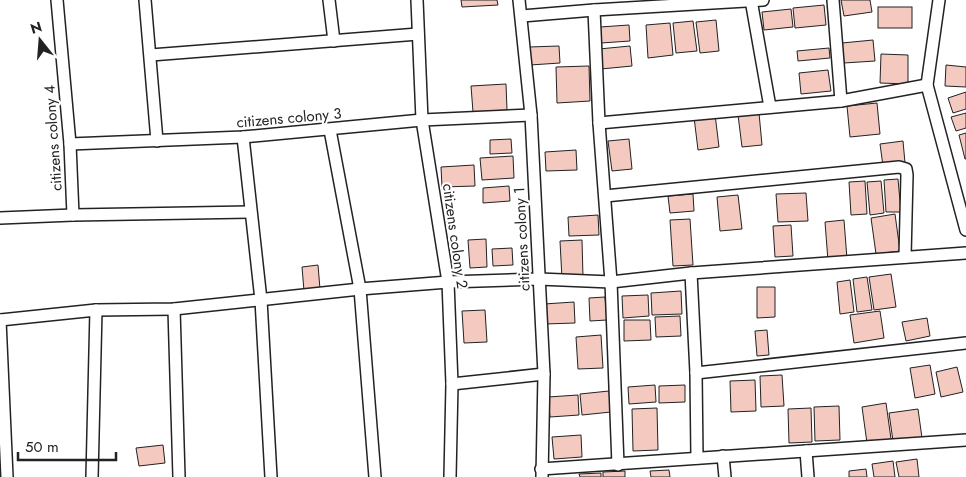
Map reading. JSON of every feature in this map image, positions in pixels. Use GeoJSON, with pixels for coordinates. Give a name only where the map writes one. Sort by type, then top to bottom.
{"type":"FeatureCollection","features":[{"type":"Feature","properties":{"kind":"street","name":"citizens colony 4"},"geometry":{"type":"LineString","coordinates":[[57,0],[70,144],[73,215]]}},
{"type":"Feature","properties":{"kind":"street"},"geometry":{"type":"LineString","coordinates":[[145,0],[158,141]]}},
{"type":"Feature","properties":{"kind":"street"},"geometry":{"type":"LineString","coordinates":[[329,0],[334,40]]}},
{"type":"Feature","properties":{"kind":"street","name":"citizens colony 2"},"geometry":{"type":"LineString","coordinates":[[417,0],[422,120],[448,282],[452,384],[450,477]]}},
{"type":"Feature","properties":{"kind":"street","name":"citizens colony 1"},"geometry":{"type":"LineString","coordinates":[[519,0],[531,115],[544,374],[541,473]]}},
{"type":"Feature","properties":{"kind":"street"},"geometry":{"type":"LineString","coordinates":[[522,16],[755,0],[770,107]]}},
{"type":"Feature","properties":{"kind":"street"},"geometry":{"type":"LineString","coordinates":[[833,0],[841,100]]}},
{"type":"Feature","properties":{"kind":"street"},"geometry":{"type":"LineString","coordinates":[[939,0],[928,85],[965,225]]}},
{"type":"Feature","properties":{"kind":"street"},"geometry":{"type":"LineString","coordinates":[[594,10],[599,123],[611,282],[618,465]]}},
{"type":"Feature","properties":{"kind":"street"},"geometry":{"type":"LineString","coordinates":[[151,55],[418,34]]}},
{"type":"Feature","properties":{"kind":"street"},"geometry":{"type":"LineString","coordinates":[[599,123],[841,100],[928,85]]}},
{"type":"Feature","properties":{"kind":"street","name":"citizens colony 3"},"geometry":{"type":"LineString","coordinates":[[70,144],[243,137],[422,120],[531,115]]}},
{"type":"Feature","properties":{"kind":"street"},"geometry":{"type":"LineString","coordinates":[[330,130],[360,289],[375,477]]}},
{"type":"Feature","properties":{"kind":"street"},"geometry":{"type":"LineString","coordinates":[[243,137],[261,300],[271,477]]}},
{"type":"Feature","properties":{"kind":"street"},"geometry":{"type":"LineString","coordinates":[[605,196],[899,167],[906,169],[907,176],[905,258]]}},
{"type":"Feature","properties":{"kind":"street"},"geometry":{"type":"LineString","coordinates":[[0,218],[250,212]]}},
{"type":"Feature","properties":{"kind":"street"},"geometry":{"type":"LineString","coordinates":[[7,477],[0,320],[96,310],[174,310],[360,289],[448,282],[539,279],[611,282],[691,273],[966,253]]}},
{"type":"Feature","properties":{"kind":"street"},"geometry":{"type":"LineString","coordinates":[[691,273],[696,373],[697,458]]}},
{"type":"Feature","properties":{"kind":"street"},"geometry":{"type":"LineString","coordinates":[[92,477],[96,310]]}},
{"type":"Feature","properties":{"kind":"street"},"geometry":{"type":"LineString","coordinates":[[174,310],[179,477]]}},
{"type":"Feature","properties":{"kind":"street"},"geometry":{"type":"LineString","coordinates":[[696,373],[966,344]]}},
{"type":"Feature","properties":{"kind":"street"},"geometry":{"type":"LineString","coordinates":[[452,384],[544,374]]}},
{"type":"Feature","properties":{"kind":"street"},"geometry":{"type":"LineString","coordinates":[[541,473],[697,458],[966,440]]}},
{"type":"Feature","properties":{"kind":"street"},"geometry":{"type":"LineString","coordinates":[[806,451],[808,477]]}},
{"type":"Feature","properties":{"kind":"street"},"geometry":{"type":"LineString","coordinates":[[724,456],[725,477]]}},
{"type":"Feature","properties":{"kind":"building"},"geometry":{"type":"Polygon","coordinates":[[[461,0],[497,0],[498,5],[462,7],[461,0]]]}},
{"type":"Feature","properties":{"kind":"building"},"geometry":{"type":"Polygon","coordinates":[[[841,0],[870,0],[872,12],[844,16],[841,0]]]}},
{"type":"Feature","properties":{"kind":"building"},"geometry":{"type":"Polygon","coordinates":[[[824,5],[826,25],[795,28],[793,8],[824,5]]]}},
{"type":"Feature","properties":{"kind":"building"},"geometry":{"type":"Polygon","coordinates":[[[878,7],[912,7],[912,28],[878,28],[878,7]]]}},
{"type":"Feature","properties":{"kind":"building"},"geometry":{"type":"Polygon","coordinates":[[[791,9],[793,27],[764,30],[762,12],[791,9]]]}},
{"type":"Feature","properties":{"kind":"building"},"geometry":{"type":"Polygon","coordinates":[[[716,20],[719,51],[700,53],[696,22],[716,20]]]}},
{"type":"Feature","properties":{"kind":"building"},"geometry":{"type":"Polygon","coordinates":[[[693,21],[697,51],[676,53],[673,23],[693,21]]]}},
{"type":"Feature","properties":{"kind":"building"},"geometry":{"type":"Polygon","coordinates":[[[670,23],[673,55],[648,58],[646,25],[670,23]]]}},
{"type":"Feature","properties":{"kind":"building"},"geometry":{"type":"Polygon","coordinates":[[[629,25],[630,41],[601,43],[600,27],[629,25]]]}},
{"type":"Feature","properties":{"kind":"building"},"geometry":{"type":"Polygon","coordinates":[[[873,40],[875,61],[844,63],[842,43],[873,40]]]}},
{"type":"Feature","properties":{"kind":"building"},"geometry":{"type":"Polygon","coordinates":[[[559,46],[560,63],[530,65],[529,47],[559,46]]]}},
{"type":"Feature","properties":{"kind":"building"},"geometry":{"type":"Polygon","coordinates":[[[630,46],[632,66],[601,69],[599,49],[630,46]]]}},
{"type":"Feature","properties":{"kind":"building"},"geometry":{"type":"Polygon","coordinates":[[[829,48],[830,58],[798,61],[797,51],[829,48]]]}},
{"type":"Feature","properties":{"kind":"building"},"geometry":{"type":"Polygon","coordinates":[[[881,54],[908,55],[908,84],[880,83],[881,54]]]}},
{"type":"Feature","properties":{"kind":"building"},"geometry":{"type":"Polygon","coordinates":[[[946,65],[966,67],[966,87],[945,86],[946,65]]]}},
{"type":"Feature","properties":{"kind":"building"},"geometry":{"type":"Polygon","coordinates":[[[589,66],[590,101],[557,103],[556,67],[589,66]]]}},
{"type":"Feature","properties":{"kind":"building"},"geometry":{"type":"Polygon","coordinates":[[[828,70],[831,91],[801,94],[799,73],[828,70]]]}},
{"type":"Feature","properties":{"kind":"building"},"geometry":{"type":"Polygon","coordinates":[[[506,84],[507,110],[473,112],[471,86],[506,84]]]}},
{"type":"Feature","properties":{"kind":"building"},"geometry":{"type":"Polygon","coordinates":[[[966,92],[966,109],[953,113],[948,98],[966,92]]]}},
{"type":"Feature","properties":{"kind":"building"},"geometry":{"type":"Polygon","coordinates":[[[877,103],[880,134],[850,137],[847,106],[877,103]]]}},
{"type":"Feature","properties":{"kind":"building"},"geometry":{"type":"Polygon","coordinates":[[[759,113],[762,145],[742,147],[738,115],[759,113]]]}},
{"type":"Feature","properties":{"kind":"building"},"geometry":{"type":"Polygon","coordinates":[[[966,113],[966,128],[956,131],[951,117],[966,113]]]}},
{"type":"Feature","properties":{"kind":"building"},"geometry":{"type":"Polygon","coordinates":[[[715,114],[719,147],[698,150],[694,117],[715,114]]]}},
{"type":"Feature","properties":{"kind":"building"},"geometry":{"type":"Polygon","coordinates":[[[966,133],[966,159],[965,159],[959,135],[966,133]]]}},
{"type":"Feature","properties":{"kind":"building"},"geometry":{"type":"Polygon","coordinates":[[[511,139],[512,153],[490,154],[490,140],[511,139]]]}},
{"type":"Feature","properties":{"kind":"building"},"geometry":{"type":"Polygon","coordinates":[[[629,139],[632,169],[612,171],[608,141],[629,139]]]}},
{"type":"Feature","properties":{"kind":"building"},"geometry":{"type":"Polygon","coordinates":[[[903,141],[905,163],[883,166],[880,144],[903,141]]]}},
{"type":"Feature","properties":{"kind":"building"},"geometry":{"type":"Polygon","coordinates":[[[576,150],[577,170],[546,171],[545,152],[576,150]]]}},
{"type":"Feature","properties":{"kind":"building"},"geometry":{"type":"Polygon","coordinates":[[[513,156],[514,178],[482,180],[480,158],[513,156]]]}},
{"type":"Feature","properties":{"kind":"building"},"geometry":{"type":"Polygon","coordinates":[[[474,165],[475,186],[442,187],[441,167],[474,165]]]}},
{"type":"Feature","properties":{"kind":"building"},"geometry":{"type":"Polygon","coordinates":[[[898,179],[901,212],[886,212],[884,180],[898,179]]]}},
{"type":"Feature","properties":{"kind":"building"},"geometry":{"type":"Polygon","coordinates":[[[865,181],[867,214],[851,215],[849,182],[865,181]]]}},
{"type":"Feature","properties":{"kind":"building"},"geometry":{"type":"Polygon","coordinates":[[[881,181],[884,213],[870,215],[867,182],[881,181]]]}},
{"type":"Feature","properties":{"kind":"building"},"geometry":{"type":"Polygon","coordinates":[[[509,186],[510,201],[483,203],[483,188],[509,186]]]}},
{"type":"Feature","properties":{"kind":"building"},"geometry":{"type":"Polygon","coordinates":[[[806,193],[808,221],[778,222],[776,194],[806,193]]]}},
{"type":"Feature","properties":{"kind":"building"},"geometry":{"type":"Polygon","coordinates":[[[693,194],[694,211],[670,213],[668,196],[693,194]]]}},
{"type":"Feature","properties":{"kind":"building"},"geometry":{"type":"Polygon","coordinates":[[[738,195],[742,229],[720,231],[717,197],[738,195]]]}},
{"type":"Feature","properties":{"kind":"building"},"geometry":{"type":"Polygon","coordinates":[[[895,214],[900,251],[876,254],[871,218],[895,214]]]}},
{"type":"Feature","properties":{"kind":"building"},"geometry":{"type":"Polygon","coordinates":[[[598,215],[599,235],[569,236],[568,217],[598,215]]]}},
{"type":"Feature","properties":{"kind":"building"},"geometry":{"type":"Polygon","coordinates":[[[690,219],[693,265],[673,266],[670,220],[690,219]]]}},
{"type":"Feature","properties":{"kind":"building"},"geometry":{"type":"Polygon","coordinates":[[[844,220],[847,259],[828,261],[825,222],[844,220]]]}},
{"type":"Feature","properties":{"kind":"building"},"geometry":{"type":"Polygon","coordinates":[[[791,225],[793,256],[775,257],[773,226],[791,225]]]}},
{"type":"Feature","properties":{"kind":"building"},"geometry":{"type":"Polygon","coordinates":[[[486,239],[487,267],[470,268],[468,240],[486,239]]]}},
{"type":"Feature","properties":{"kind":"building"},"geometry":{"type":"Polygon","coordinates":[[[582,240],[583,277],[562,279],[560,241],[582,240]]]}},
{"type":"Feature","properties":{"kind":"building"},"geometry":{"type":"Polygon","coordinates":[[[512,248],[513,265],[493,266],[492,249],[512,248]]]}},
{"type":"Feature","properties":{"kind":"building"},"geometry":{"type":"Polygon","coordinates":[[[318,265],[320,289],[304,291],[302,267],[318,265]]]}},
{"type":"Feature","properties":{"kind":"building"},"geometry":{"type":"Polygon","coordinates":[[[891,274],[896,307],[874,310],[869,277],[891,274]]]}},
{"type":"Feature","properties":{"kind":"building"},"geometry":{"type":"Polygon","coordinates":[[[867,277],[872,310],[857,312],[853,279],[867,277]]]}},
{"type":"Feature","properties":{"kind":"building"},"geometry":{"type":"Polygon","coordinates":[[[850,280],[854,312],[840,314],[837,282],[850,280]]]}},
{"type":"Feature","properties":{"kind":"building"},"geometry":{"type":"Polygon","coordinates":[[[757,287],[775,287],[775,317],[757,318],[757,287]]]}},
{"type":"Feature","properties":{"kind":"building"},"geometry":{"type":"Polygon","coordinates":[[[681,291],[682,314],[652,315],[651,293],[681,291]]]}},
{"type":"Feature","properties":{"kind":"building"},"geometry":{"type":"Polygon","coordinates":[[[648,295],[649,316],[623,318],[622,296],[648,295]]]}},
{"type":"Feature","properties":{"kind":"building"},"geometry":{"type":"Polygon","coordinates":[[[605,297],[607,320],[590,321],[589,298],[605,297]]]}},
{"type":"Feature","properties":{"kind":"building"},"geometry":{"type":"Polygon","coordinates":[[[574,302],[575,323],[545,324],[544,304],[574,302]]]}},
{"type":"Feature","properties":{"kind":"building"},"geometry":{"type":"Polygon","coordinates":[[[485,310],[487,342],[464,343],[462,311],[485,310]]]}},
{"type":"Feature","properties":{"kind":"building"},"geometry":{"type":"Polygon","coordinates":[[[880,311],[884,338],[854,343],[850,315],[880,311]]]}},
{"type":"Feature","properties":{"kind":"building"},"geometry":{"type":"Polygon","coordinates":[[[680,316],[681,336],[656,337],[655,317],[680,316]]]}},
{"type":"Feature","properties":{"kind":"building"},"geometry":{"type":"Polygon","coordinates":[[[927,318],[930,336],[906,341],[902,322],[927,318]]]}},
{"type":"Feature","properties":{"kind":"building"},"geometry":{"type":"Polygon","coordinates":[[[624,320],[650,320],[651,340],[624,341],[624,320]]]}},
{"type":"Feature","properties":{"kind":"building"},"geometry":{"type":"Polygon","coordinates":[[[767,330],[769,355],[757,356],[755,331],[767,330]]]}},
{"type":"Feature","properties":{"kind":"building"},"geometry":{"type":"Polygon","coordinates":[[[601,335],[603,368],[578,369],[576,337],[601,335]]]}},
{"type":"Feature","properties":{"kind":"building"},"geometry":{"type":"Polygon","coordinates":[[[930,365],[935,394],[915,398],[910,368],[930,365]]]}},
{"type":"Feature","properties":{"kind":"building"},"geometry":{"type":"Polygon","coordinates":[[[957,367],[963,392],[941,397],[936,372],[957,367]]]}},
{"type":"Feature","properties":{"kind":"building"},"geometry":{"type":"Polygon","coordinates":[[[782,375],[784,406],[761,407],[760,376],[782,375]]]}},
{"type":"Feature","properties":{"kind":"building"},"geometry":{"type":"Polygon","coordinates":[[[755,380],[756,411],[731,412],[730,381],[755,380]]]}},
{"type":"Feature","properties":{"kind":"building"},"geometry":{"type":"Polygon","coordinates":[[[655,385],[656,402],[629,404],[628,387],[655,385]]]}},
{"type":"Feature","properties":{"kind":"building"},"geometry":{"type":"Polygon","coordinates":[[[685,385],[685,402],[659,403],[659,386],[685,385]]]}},
{"type":"Feature","properties":{"kind":"building"},"geometry":{"type":"Polygon","coordinates":[[[609,391],[611,412],[582,415],[580,394],[609,391]]]}},
{"type":"Feature","properties":{"kind":"building"},"geometry":{"type":"Polygon","coordinates":[[[578,395],[579,415],[550,417],[548,397],[578,395]]]}},
{"type":"Feature","properties":{"kind":"building"},"geometry":{"type":"Polygon","coordinates":[[[886,403],[891,439],[867,443],[862,407],[886,403]]]}},
{"type":"Feature","properties":{"kind":"building"},"geometry":{"type":"Polygon","coordinates":[[[839,406],[840,440],[815,441],[814,407],[839,406]]]}},
{"type":"Feature","properties":{"kind":"building"},"geometry":{"type":"Polygon","coordinates":[[[657,408],[658,450],[633,451],[632,409],[657,408]]]}},
{"type":"Feature","properties":{"kind":"building"},"geometry":{"type":"Polygon","coordinates":[[[811,408],[812,442],[789,443],[788,409],[811,408]]]}},
{"type":"Feature","properties":{"kind":"building"},"geometry":{"type":"Polygon","coordinates":[[[918,409],[922,438],[893,441],[889,413],[918,409]]]}},
{"type":"Feature","properties":{"kind":"building"},"geometry":{"type":"Polygon","coordinates":[[[581,435],[582,457],[554,459],[552,437],[581,435]]]}},
{"type":"Feature","properties":{"kind":"building"},"geometry":{"type":"Polygon","coordinates":[[[163,445],[165,463],[139,466],[136,448],[163,445]]]}},
{"type":"Feature","properties":{"kind":"building"},"geometry":{"type":"Polygon","coordinates":[[[917,459],[919,477],[899,477],[896,462],[917,459]]]}},
{"type":"Feature","properties":{"kind":"building"},"geometry":{"type":"Polygon","coordinates":[[[893,461],[895,477],[874,477],[872,464],[893,461]]]}},
{"type":"Feature","properties":{"kind":"building"},"geometry":{"type":"Polygon","coordinates":[[[866,469],[867,477],[849,477],[849,471],[866,469]]]}},
{"type":"Feature","properties":{"kind":"building"},"geometry":{"type":"Polygon","coordinates":[[[669,470],[670,477],[651,477],[650,471],[669,470]]]}},
{"type":"Feature","properties":{"kind":"building"},"geometry":{"type":"Polygon","coordinates":[[[625,471],[625,477],[603,477],[603,472],[625,471]]]}},
{"type":"Feature","properties":{"kind":"building"},"geometry":{"type":"Polygon","coordinates":[[[601,473],[601,477],[580,477],[579,474],[601,473]]]}}]}
